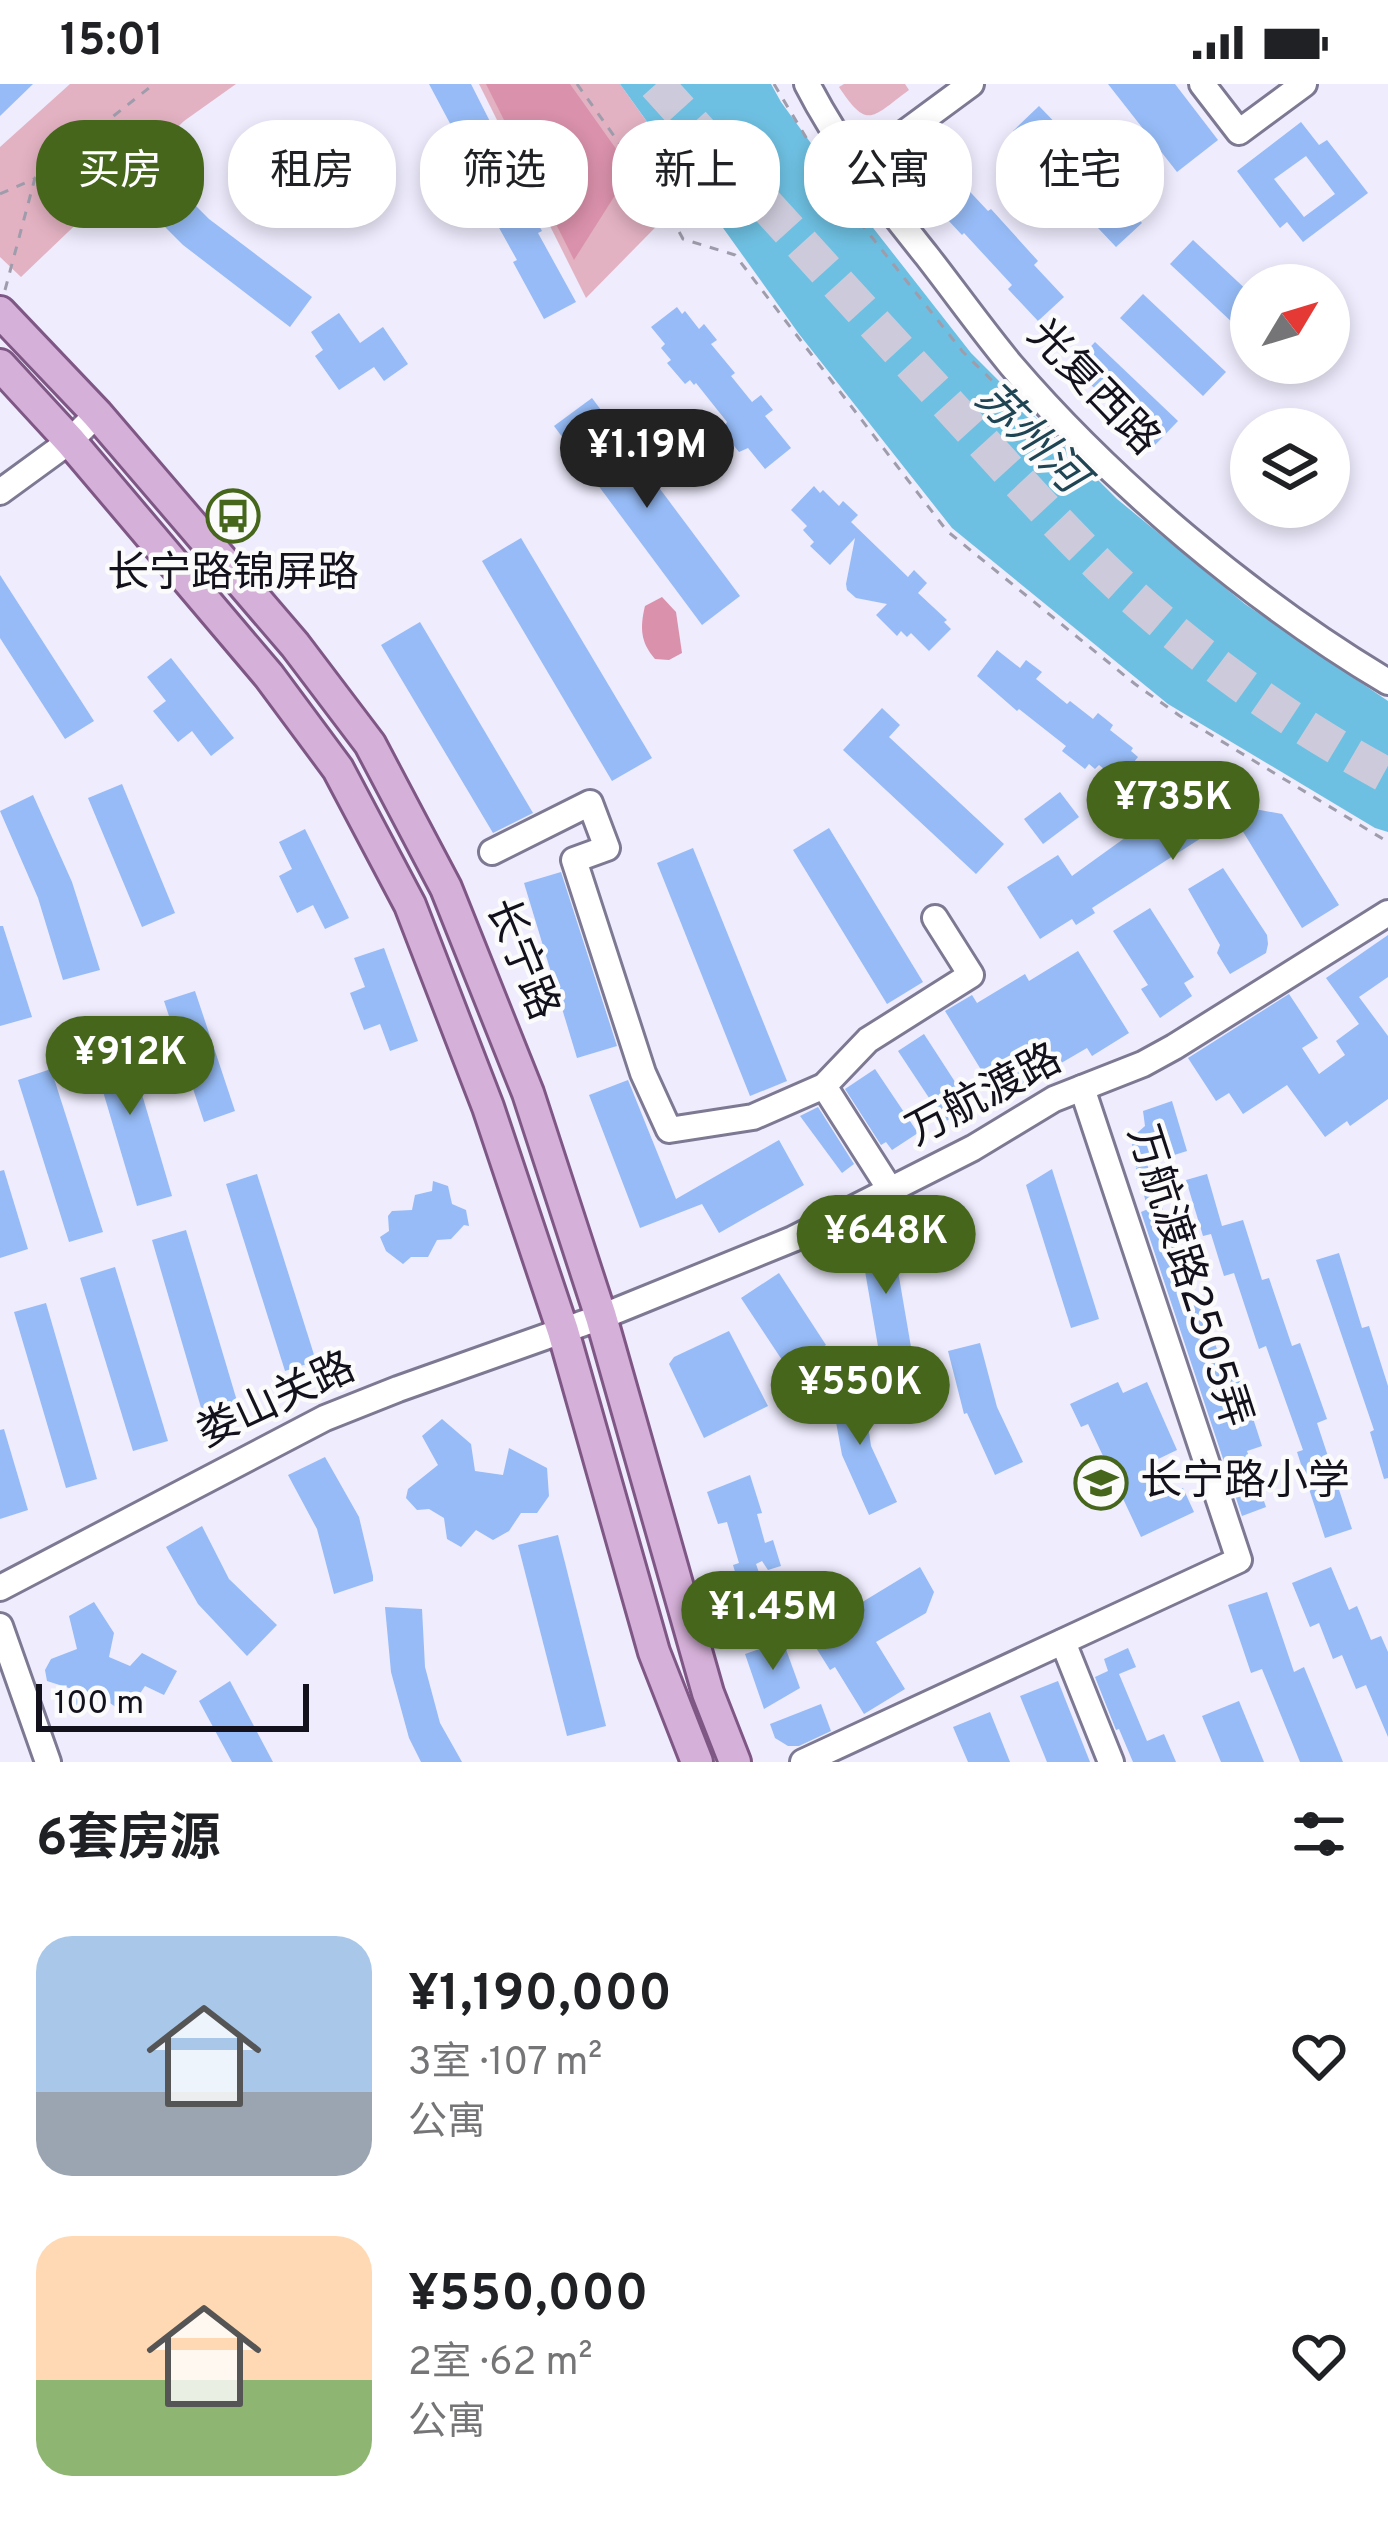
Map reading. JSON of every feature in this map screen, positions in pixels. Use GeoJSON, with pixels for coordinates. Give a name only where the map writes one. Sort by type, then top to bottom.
{"type":"FeatureCollection","features":[{"type":"Feature","properties":{"kind":"main road","name":"长宁路"},"geometry":{"type":"LineString","coordinates":[[0,310],[97,414],[295,645],[370,744],[446,888],[528,1093],[601,1317],[708,1693],[735,1762]]}},
{"type":"Feature","properties":{"kind":"main road","name":"长宁路"},"geometry":{"type":"LineString","coordinates":[[0,365],[231,627],[338,769],[410,905],[488,1107],[563,1331],[655,1652],[697,1762]]}},
{"type":"Feature","properties":{"kind":"street","name":"光复西路"},"geometry":{"type":"LineString","coordinates":[[807,84],[825,120]]}},
{"type":"Feature","properties":{"kind":"street"},"geometry":{"type":"LineString","coordinates":[[922,120],[971,84]]}},
{"type":"Feature","properties":{"kind":"street"},"geometry":{"type":"LineString","coordinates":[[1202,84],[1238,133],[1304,84]]}},
{"type":"Feature","properties":{"kind":"street","name":"光复西路"},"geometry":{"type":"LineString","coordinates":[[904,228],[1010,363],[1101,459],[1255,592],[1388,682]]}},
{"type":"Feature","properties":{"kind":"street"},"geometry":{"type":"LineString","coordinates":[[0,492],[70,441],[97,414]]}},
{"type":"Feature","properties":{"kind":"street"},"geometry":{"type":"LineString","coordinates":[[492,852],[590,803],[607,848],[574,860],[643,1073],[669,1130],[753,1117],[824,1086],[868,1040],[971,975],[935,918]]}},
{"type":"Feature","properties":{"kind":"street","name":"万航渡路"},"geometry":{"type":"LineString","coordinates":[[601,1317],[793,1239],[974,1148],[1054,1099],[1143,1064],[1388,914]]}},
{"type":"Feature","properties":{"kind":"street"},"geometry":{"type":"LineString","coordinates":[[824,1086],[891,1191]]}},
{"type":"Feature","properties":{"kind":"street","name":"万航渡路2505弄"},"geometry":{"type":"LineString","coordinates":[[1063,1642],[1239,1560],[1082,1088]]}},
{"type":"Feature","properties":{"kind":"street","name":"娄山关路"},"geometry":{"type":"LineString","coordinates":[[0,1588],[325,1418],[601,1317]]}},
{"type":"Feature","properties":{"kind":"street"},"geometry":{"type":"LineString","coordinates":[[0,1626],[48,1762]]}},
{"type":"Feature","properties":{"kind":"street"},"geometry":{"type":"LineString","coordinates":[[803,1762],[1063,1642],[1111,1762]]}},
{"type":"Feature","properties":{"kind":"path"},"geometry":{"type":"LineString","coordinates":[[0,194],[35,178],[154,84]]}},
{"type":"Feature","properties":{"kind":"path"},"geometry":{"type":"LineString","coordinates":[[577,84],[683,238],[735,255],[947,531],[1180,716],[1388,842]]}},
{"type":"Feature","properties":{"kind":"path"},"geometry":{"type":"LineString","coordinates":[[0,310],[35,178]]}},
{"type":"Feature","properties":{"kind":"shaded area"},"geometry":{"type":"Polygon","coordinates":[[[70,84],[236,84],[185,120],[36,120],[36,228],[72,228],[21,277],[0,257],[0,147],[70,84]]]}},
{"type":"Feature","properties":{"kind":"shaded area"},"geometry":{"type":"Polygon","coordinates":[[[479,84],[620,84],[646,120],[612,120],[612,228],[655,228],[586,298],[551,228],[588,228],[588,120],[497,120],[479,84]]]}},
{"type":"Feature","properties":{"kind":"shaded area"},"geometry":{"type":"Polygon","coordinates":[[[486,84],[570,84],[612,143],[612,200],[574,260],[558,228],[588,228],[588,120],[504,120],[486,84]]]}},
{"type":"Feature","properties":{"kind":"shaded area"},"geometry":{"type":"Polygon","coordinates":[[[905,84],[909,90],[871,115],[849,101],[839,87],[905,84]]]}},
{"type":"Feature","properties":{"kind":"shaded area"},"geometry":{"type":"Polygon","coordinates":[[[662,597],[676,612],[682,653],[669,660],[655,659],[642,634],[645,606],[662,597]]]}},
{"type":"Feature","properties":{"kind":"water","name":"苏州河"},"geometry":{"type":"Polygon","coordinates":[[[620,84],[771,84],[804,134],[804,228],[873,228],[971,353],[1117,499],[1245,604],[1388,701],[1388,832],[1168,704],[952,528],[799,334],[723,228],[780,228],[780,120],[646,120],[620,84]]]}},
{"type":"Feature","properties":{"kind":"building"},"geometry":{"type":"Polygon","coordinates":[[[0,84],[33,84],[0,116],[0,84]]]}},
{"type":"Feature","properties":{"kind":"building"},"geometry":{"type":"Polygon","coordinates":[[[429,84],[471,84],[489,120],[448,120],[429,84]]]}},
{"type":"Feature","properties":{"kind":"building"},"geometry":{"type":"Polygon","coordinates":[[[1108,84],[1175,84],[1218,140],[1177,172],[1164,155],[1164,120],[1136,120],[1108,84]]]}},
{"type":"Feature","properties":{"kind":"building"},"geometry":{"type":"Polygon","coordinates":[[[1039,106],[1052,120],[1024,120],[1039,106]]]}},
{"type":"Feature","properties":{"kind":"building"},"geometry":{"type":"Polygon","coordinates":[[[1301,122],[1319,145],[1327,140],[1368,193],[1303,242],[1287,222],[1280,228],[1237,171],[1301,122]],[[1306,156],[1274,179],[1304,217],[1335,194],[1306,156]]]}},
{"type":"Feature","properties":{"kind":"building"},"geometry":{"type":"Polygon","coordinates":[[[972,194],[996,215],[996,228],[1008,228],[1064,297],[1038,321],[1008,289],[1012,285],[955,228],[972,228],[972,194]]]}},
{"type":"Feature","properties":{"kind":"building"},"geometry":{"type":"Polygon","coordinates":[[[204,214],[312,297],[290,327],[166,228],[204,228],[204,214]]]}},
{"type":"Feature","properties":{"kind":"building"},"geometry":{"type":"Polygon","coordinates":[[[499,228],[540,228],[538,233],[576,302],[544,319],[513,262],[517,260],[499,228]]]}},
{"type":"Feature","properties":{"kind":"building"},"geometry":{"type":"Polygon","coordinates":[[[1098,228],[1137,228],[1116,247],[1098,228]]]}},
{"type":"Feature","properties":{"kind":"building"},"geometry":{"type":"Polygon","coordinates":[[[1193,240],[1230,274],[1230,320],[1170,264],[1193,240]]]}},
{"type":"Feature","properties":{"kind":"building"},"geometry":{"type":"Polygon","coordinates":[[[1143,294],[1226,372],[1203,396],[1120,318],[1143,294]]]}},
{"type":"Feature","properties":{"kind":"building"},"geometry":{"type":"Polygon","coordinates":[[[677,307],[699,329],[704,324],[717,340],[711,344],[752,402],[761,395],[773,410],[765,416],[791,448],[765,469],[748,448],[739,452],[722,431],[727,422],[696,383],[685,384],[667,363],[671,360],[661,348],[665,344],[651,327],[677,307]]]}},
{"type":"Feature","properties":{"kind":"building"},"geometry":{"type":"Polygon","coordinates":[[[339,313],[360,343],[383,327],[408,364],[384,381],[374,367],[339,390],[315,356],[323,350],[311,332],[339,313]]]}},
{"type":"Feature","properties":{"kind":"building"},"geometry":{"type":"Polygon","coordinates":[[[1095,342],[1178,421],[1155,445],[1072,367],[1095,342]]]}},
{"type":"Feature","properties":{"kind":"building"},"geometry":{"type":"Polygon","coordinates":[[[592,398],[740,596],[702,625],[554,426],[592,398]]]}},
{"type":"Feature","properties":{"kind":"building"},"geometry":{"type":"Polygon","coordinates":[[[814,486],[858,515],[851,522],[908,577],[914,570],[927,583],[918,593],[951,629],[929,651],[911,633],[907,637],[901,631],[897,636],[876,615],[887,604],[856,598],[847,590],[855,538],[830,565],[810,546],[814,542],[803,530],[807,526],[791,510],[814,486]]]}},
{"type":"Feature","properties":{"kind":"building"},"geometry":{"type":"Polygon","coordinates":[[[521,538],[652,758],[612,781],[482,561],[521,538]]]}},
{"type":"Feature","properties":{"kind":"building"},"geometry":{"type":"Polygon","coordinates":[[[0,575],[94,721],[65,739],[0,638],[0,575]]]}},
{"type":"Feature","properties":{"kind":"building"},"geometry":{"type":"Polygon","coordinates":[[[420,622],[533,813],[493,833],[381,645],[420,622]]]}},
{"type":"Feature","properties":{"kind":"building"},"geometry":{"type":"Polygon","coordinates":[[[997,650],[1020,668],[1026,660],[1042,672],[1036,679],[1067,704],[1070,701],[1093,719],[1098,713],[1113,725],[1110,730],[1138,757],[1119,781],[1099,765],[1095,769],[1089,764],[1085,769],[1062,751],[1066,746],[977,676],[997,650]]]}},
{"type":"Feature","properties":{"kind":"building"},"geometry":{"type":"Polygon","coordinates":[[[171,658],[234,738],[211,756],[192,731],[178,742],[153,711],[166,701],[147,677],[171,658]]]}},
{"type":"Feature","properties":{"kind":"building"},"geometry":{"type":"Polygon","coordinates":[[[882,708],[900,725],[889,737],[1004,844],[976,874],[843,750],[882,708]]]}},
{"type":"Feature","properties":{"kind":"building"},"geometry":{"type":"Polygon","coordinates":[[[122,784],[175,913],[142,927],[88,798],[122,784]]]}},
{"type":"Feature","properties":{"kind":"building"},"geometry":{"type":"Polygon","coordinates":[[[1194,788],[1225,803],[1218,792],[1249,808],[1282,814],[1339,905],[1302,928],[1234,817],[1092,908],[1095,913],[1076,925],[1072,919],[1040,939],[1007,887],[1058,855],[1072,876],[1194,788]]]}},
{"type":"Feature","properties":{"kind":"building"},"geometry":{"type":"Polygon","coordinates":[[[1060,792],[1079,817],[1043,844],[1024,819],[1060,792]]]}},
{"type":"Feature","properties":{"kind":"building"},"geometry":{"type":"Polygon","coordinates":[[[33,795],[72,882],[100,970],[63,980],[38,898],[0,811],[33,795]]]}},
{"type":"Feature","properties":{"kind":"building"},"geometry":{"type":"Polygon","coordinates":[[[829,828],[923,982],[887,1004],[793,850],[829,828]]]}},
{"type":"Feature","properties":{"kind":"building"},"geometry":{"type":"Polygon","coordinates":[[[305,829],[349,918],[325,929],[313,905],[297,913],[279,876],[292,869],[279,842],[305,829]]]}},
{"type":"Feature","properties":{"kind":"building"},"geometry":{"type":"Polygon","coordinates":[[[693,848],[787,1081],[750,1096],[657,863],[693,848]]]}},
{"type":"Feature","properties":{"kind":"building"},"geometry":{"type":"Polygon","coordinates":[[[1223,868],[1267,935],[1268,944],[1266,953],[1230,974],[1217,953],[1220,945],[1188,889],[1223,868]]]}},
{"type":"Feature","properties":{"kind":"building"},"geometry":{"type":"Polygon","coordinates":[[[561,872],[617,1046],[577,1058],[524,883],[561,872]]]}},
{"type":"Feature","properties":{"kind":"building"},"geometry":{"type":"Polygon","coordinates":[[[1150,908],[1194,977],[1184,983],[1192,996],[1160,1018],[1141,989],[1148,985],[1113,931],[1150,908]]]}},
{"type":"Feature","properties":{"kind":"building"},"geometry":{"type":"Polygon","coordinates":[[[0,926],[32,1017],[0,1026],[0,926]]]}},
{"type":"Feature","properties":{"kind":"building"},"geometry":{"type":"Polygon","coordinates":[[[1388,935],[1388,977],[1359,997],[1388,1036],[1388,1099],[1325,1137],[1287,1085],[1243,1114],[1229,1093],[1216,1101],[1188,1058],[1289,994],[1318,1038],[1302,1048],[1319,1074],[1345,1055],[1336,1041],[1359,1024],[1326,978],[1388,935]]]}},
{"type":"Feature","properties":{"kind":"building"},"geometry":{"type":"Polygon","coordinates":[[[384,948],[418,1041],[390,1051],[380,1024],[364,1030],[350,993],[365,987],[354,958],[384,948]]]}},
{"type":"Feature","properties":{"kind":"building"},"geometry":{"type":"Polygon","coordinates":[[[1078,951],[1129,1033],[1092,1056],[1087,1048],[999,1099],[945,1011],[972,995],[977,1003],[1025,974],[1029,981],[1078,951]]]}},
{"type":"Feature","properties":{"kind":"building"},"geometry":{"type":"Polygon","coordinates":[[[195,991],[235,1111],[204,1122],[164,1001],[195,991]]]}},
{"type":"Feature","properties":{"kind":"building"},"geometry":{"type":"Polygon","coordinates":[[[123,1030],[172,1196],[137,1206],[88,1041],[123,1030]]]}},
{"type":"Feature","properties":{"kind":"building"},"geometry":{"type":"Polygon","coordinates":[[[924,1034],[970,1105],[945,1122],[898,1051],[924,1034]]]}},
{"type":"Feature","properties":{"kind":"building"},"geometry":{"type":"Polygon","coordinates":[[[51,1069],[103,1232],[69,1242],[18,1080],[51,1069]]]}},
{"type":"Feature","properties":{"kind":"building"},"geometry":{"type":"Polygon","coordinates":[[[875,1069],[918,1133],[892,1150],[886,1142],[881,1145],[845,1089],[875,1069]]]}},
{"type":"Feature","properties":{"kind":"building"},"geometry":{"type":"Polygon","coordinates":[[[628,1080],[676,1199],[779,1140],[804,1185],[719,1233],[702,1204],[640,1228],[589,1095],[628,1080]]]}},
{"type":"Feature","properties":{"kind":"building"},"geometry":{"type":"Polygon","coordinates":[[[1172,1101],[1187,1151],[1136,1167],[1132,1145],[1145,1126],[1143,1111],[1172,1101]]]}},
{"type":"Feature","properties":{"kind":"building"},"geometry":{"type":"Polygon","coordinates":[[[818,1107],[854,1164],[842,1173],[800,1116],[818,1107]]]}},
{"type":"Feature","properties":{"kind":"building"},"geometry":{"type":"Polygon","coordinates":[[[1147,1164],[1227,1379],[1239,1375],[1262,1446],[1247,1451],[1266,1507],[1242,1516],[1141,1212],[1148,1209],[1136,1168],[1147,1164]]]}},
{"type":"Feature","properties":{"kind":"building"},"geometry":{"type":"Polygon","coordinates":[[[1052,1169],[1099,1319],[1071,1328],[1026,1185],[1052,1169]]]}},
{"type":"Feature","properties":{"kind":"building"},"geometry":{"type":"Polygon","coordinates":[[[4,1170],[28,1249],[0,1258],[0,1171],[4,1170]]]}},
{"type":"Feature","properties":{"kind":"building"},"geometry":{"type":"Polygon","coordinates":[[[257,1174],[316,1361],[285,1371],[226,1184],[257,1174]]]}},
{"type":"Feature","properties":{"kind":"building"},"geometry":{"type":"Polygon","coordinates":[[[1207,1174],[1222,1226],[1243,1220],[1262,1280],[1269,1278],[1292,1346],[1300,1343],[1327,1419],[1317,1423],[1352,1529],[1325,1538],[1297,1452],[1303,1450],[1266,1346],[1259,1349],[1234,1273],[1224,1276],[1211,1234],[1203,1236],[1186,1180],[1207,1174]]]}},
{"type":"Feature","properties":{"kind":"building"},"geometry":{"type":"Polygon","coordinates":[[[433,1181],[448,1186],[452,1204],[466,1210],[469,1226],[464,1225],[451,1239],[437,1240],[428,1257],[411,1257],[403,1264],[386,1251],[380,1237],[389,1231],[392,1211],[412,1210],[415,1195],[432,1191],[433,1181]]]}},
{"type":"Feature","properties":{"kind":"building"},"geometry":{"type":"Polygon","coordinates":[[[186,1230],[237,1401],[202,1411],[152,1240],[186,1230]]]}},
{"type":"Feature","properties":{"kind":"building"},"geometry":{"type":"Polygon","coordinates":[[[893,1242],[911,1347],[879,1352],[861,1248],[893,1242]]]}},
{"type":"Feature","properties":{"kind":"building"},"geometry":{"type":"Polygon","coordinates":[[[1339,1253],[1362,1328],[1369,1326],[1388,1386],[1388,1478],[1384,1479],[1370,1432],[1374,1430],[1316,1260],[1339,1253]]]}},
{"type":"Feature","properties":{"kind":"building"},"geometry":{"type":"Polygon","coordinates":[[[115,1267],[168,1441],[133,1451],[80,1278],[115,1267]]]}},
{"type":"Feature","properties":{"kind":"building"},"geometry":{"type":"Polygon","coordinates":[[[779,1273],[826,1345],[788,1369],[741,1298],[779,1273]]]}},
{"type":"Feature","properties":{"kind":"building"},"geometry":{"type":"Polygon","coordinates":[[[46,1303],[97,1479],[66,1488],[14,1312],[46,1303]]]}},
{"type":"Feature","properties":{"kind":"building"},"geometry":{"type":"Polygon","coordinates":[[[729,1331],[768,1406],[704,1438],[669,1364],[674,1357],[729,1331]]]}},
{"type":"Feature","properties":{"kind":"building"},"geometry":{"type":"Polygon","coordinates":[[[980,1343],[997,1407],[1023,1462],[995,1475],[964,1414],[948,1351],[980,1343]]]}},
{"type":"Feature","properties":{"kind":"building"},"geometry":{"type":"Polygon","coordinates":[[[1118,1382],[1123,1393],[1147,1382],[1177,1450],[1154,1461],[1169,1495],[1183,1488],[1194,1512],[1141,1537],[1088,1424],[1081,1427],[1070,1404],[1118,1382]]]}},
{"type":"Feature","properties":{"kind":"building"},"geometry":{"type":"Polygon","coordinates":[[[862,1383],[871,1446],[897,1502],[869,1515],[842,1455],[830,1389],[862,1383]]]}},
{"type":"Feature","properties":{"kind":"building"},"geometry":{"type":"Polygon","coordinates":[[[442,1419],[471,1444],[475,1471],[503,1475],[509,1448],[547,1468],[549,1496],[537,1513],[521,1513],[509,1531],[493,1540],[476,1530],[461,1547],[447,1539],[444,1518],[429,1509],[417,1510],[406,1498],[408,1489],[438,1465],[422,1436],[442,1419]]]}},
{"type":"Feature","properties":{"kind":"building"},"geometry":{"type":"Polygon","coordinates":[[[4,1429],[28,1510],[0,1519],[0,1430],[4,1429]]]}},
{"type":"Feature","properties":{"kind":"building"},"geometry":{"type":"Polygon","coordinates":[[[325,1457],[359,1517],[373,1576],[373,1581],[334,1594],[317,1529],[288,1475],[325,1457]]]}},
{"type":"Feature","properties":{"kind":"building"},"geometry":{"type":"Polygon","coordinates":[[[750,1475],[765,1543],[773,1540],[781,1566],[768,1570],[762,1561],[756,1564],[769,1601],[753,1606],[750,1597],[743,1599],[727,1522],[718,1524],[707,1492],[750,1475]]]}},
{"type":"Feature","properties":{"kind":"building"},"geometry":{"type":"Polygon","coordinates":[[[202,1526],[229,1579],[277,1625],[247,1656],[198,1604],[166,1547],[202,1526]]]}},
{"type":"Feature","properties":{"kind":"building"},"geometry":{"type":"Polygon","coordinates":[[[558,1535],[606,1726],[567,1736],[518,1545],[558,1535]]]}},
{"type":"Feature","properties":{"kind":"building"},"geometry":{"type":"Polygon","coordinates":[[[920,1567],[934,1592],[926,1613],[876,1642],[905,1689],[864,1714],[808,1635],[920,1567]]]}},
{"type":"Feature","properties":{"kind":"building"},"geometry":{"type":"Polygon","coordinates":[[[1331,1567],[1349,1610],[1357,1606],[1371,1640],[1381,1636],[1388,1652],[1388,1737],[1366,1685],[1356,1689],[1342,1655],[1333,1659],[1319,1623],[1310,1627],[1292,1583],[1331,1567]]]}},
{"type":"Feature","properties":{"kind":"building"},"geometry":{"type":"Polygon","coordinates":[[[1267,1592],[1294,1672],[1304,1667],[1343,1762],[1300,1762],[1262,1669],[1251,1673],[1228,1605],[1267,1592]]]}},
{"type":"Feature","properties":{"kind":"building"},"geometry":{"type":"Polygon","coordinates":[[[94,1602],[114,1633],[109,1657],[130,1666],[142,1653],[177,1671],[164,1695],[145,1686],[126,1714],[101,1697],[65,1710],[72,1689],[47,1681],[45,1670],[51,1659],[77,1649],[69,1616],[94,1602]]]}},
{"type":"Feature","properties":{"kind":"building"},"geometry":{"type":"Polygon","coordinates":[[[385,1607],[422,1609],[425,1667],[440,1723],[462,1762],[421,1762],[409,1738],[391,1672],[385,1607]]]}},
{"type":"Feature","properties":{"kind":"building"},"geometry":{"type":"Polygon","coordinates":[[[783,1641],[800,1688],[764,1709],[745,1654],[783,1641]]]}},
{"type":"Feature","properties":{"kind":"building"},"geometry":{"type":"Polygon","coordinates":[[[1128,1648],[1136,1667],[1119,1674],[1147,1741],[1164,1734],[1176,1762],[1133,1762],[1116,1730],[1095,1677],[1108,1671],[1104,1659],[1128,1648]]]}},
{"type":"Feature","properties":{"kind":"building"},"geometry":{"type":"Polygon","coordinates":[[[230,1681],[273,1762],[232,1762],[199,1701],[230,1681]]]}},
{"type":"Feature","properties":{"kind":"building"},"geometry":{"type":"Polygon","coordinates":[[[1058,1681],[1090,1762],[1047,1762],[1020,1696],[1058,1681]]]}},
{"type":"Feature","properties":{"kind":"building"},"geometry":{"type":"Polygon","coordinates":[[[1239,1701],[1264,1762],[1221,1762],[1202,1716],[1239,1701]]]}},
{"type":"Feature","properties":{"kind":"building"},"geometry":{"type":"Polygon","coordinates":[[[821,1704],[831,1731],[799,1746],[775,1738],[770,1724],[821,1704]]]}},
{"type":"Feature","properties":{"kind":"building"},"geometry":{"type":"Polygon","coordinates":[[[990,1712],[1010,1762],[968,1762],[953,1727],[990,1712]]]}},
{"type":"Feature","properties":{"kind":"tunnel"},"geometry":{"type":"LineString","coordinates":[[656,84],[1101,567],[1237,681],[1388,776]]}},
{"type":"Feature","properties":{"kind":"place","name":"长宁路锦屏路"},"geometry":{"type":"Point","coordinates":[233,516]}},
{"type":"Feature","properties":{"kind":"place","name":"长宁路小学"},"geometry":{"type":"Point","coordinates":[1101,1483]}}]}
